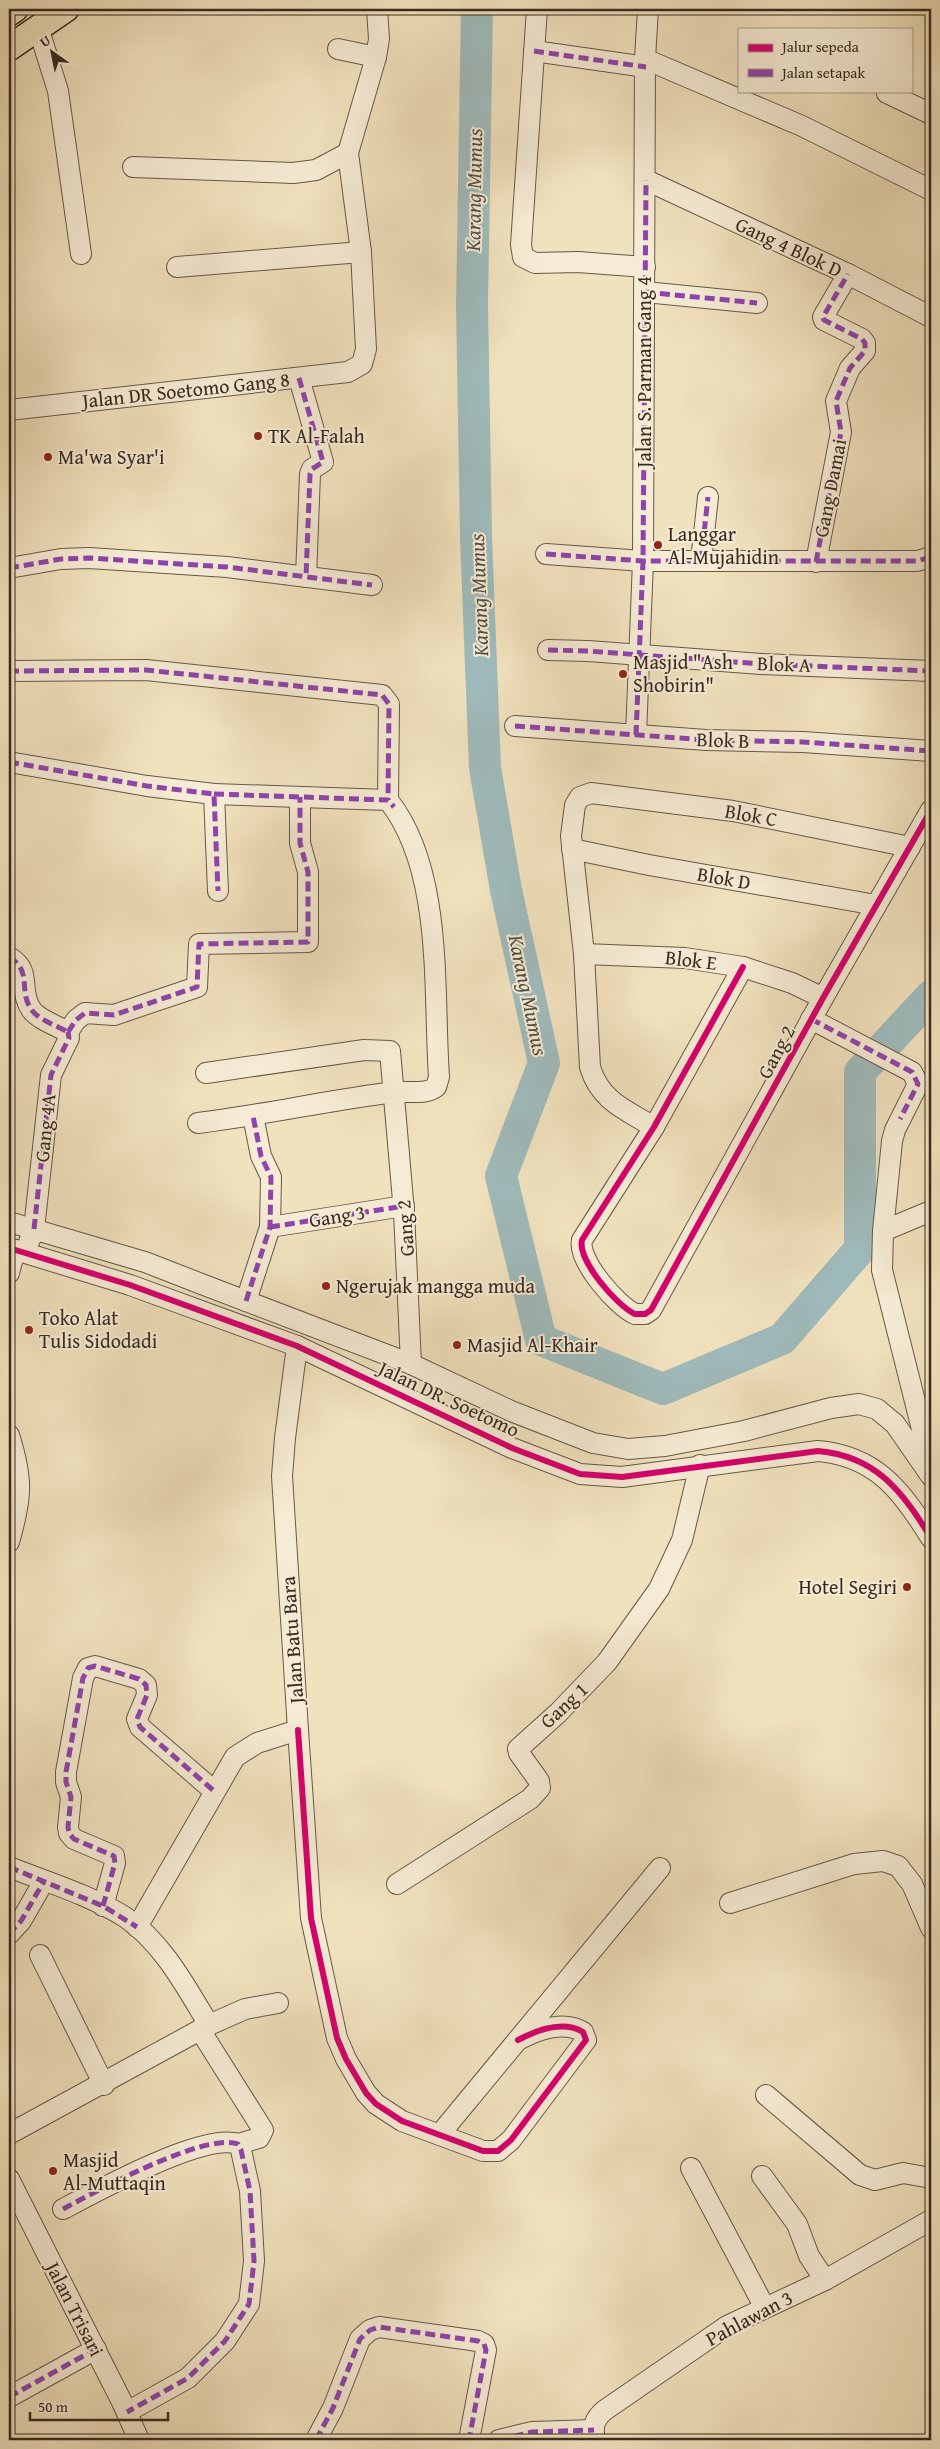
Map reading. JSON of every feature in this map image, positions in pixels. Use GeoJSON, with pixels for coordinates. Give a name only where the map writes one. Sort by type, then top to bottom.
{"type":"FeatureCollection","features":[{"type":"Feature","properties":{"kind":"main road"},"geometry":{"type":"LineString","coordinates":[[9,13],[14,9]]}},
{"type":"Feature","properties":{"kind":"main road"},"geometry":{"type":"LineString","coordinates":[[9,48],[66,9]]}},
{"type":"Feature","properties":{"kind":"street"},"geometry":{"type":"LineString","coordinates":[[177,267],[361,252],[348,152],[376,57],[378,39],[377,9]]}},
{"type":"Feature","properties":{"kind":"street"},"geometry":{"type":"LineString","coordinates":[[537,9],[530,144],[522,245],[524,257],[534,263],[578,262],[645,267]]}},
{"type":"Feature","properties":{"kind":"street","name":"Jalan S. Parman Gang 4"},"geometry":{"type":"LineString","coordinates":[[636,735],[643,561],[646,63],[648,9]]}},
{"type":"Feature","properties":{"kind":"street"},"geometry":{"type":"LineString","coordinates":[[38,28],[58,91],[81,254]]}},
{"type":"Feature","properties":{"kind":"street"},"geometry":{"type":"LineString","coordinates":[[338,49],[376,57]]}},
{"type":"Feature","properties":{"kind":"street"},"geometry":{"type":"LineString","coordinates":[[534,51],[646,63],[802,126],[931,190]]}},
{"type":"Feature","properties":{"kind":"street"},"geometry":{"type":"LineString","coordinates":[[887,93],[931,114]]}},
{"type":"Feature","properties":{"kind":"street"},"geometry":{"type":"LineString","coordinates":[[133,167],[293,173],[316,170],[348,152]]}},
{"type":"Feature","properties":{"kind":"street","name":"Gang 4 Blok D"},"geometry":{"type":"LineString","coordinates":[[646,180],[848,274],[931,317]]}},
{"type":"Feature","properties":{"kind":"street","name":"Jalan DR Soetomo Gang 8"},"geometry":{"type":"LineString","coordinates":[[9,410],[348,372],[362,364],[366,349],[361,252]]}},
{"type":"Feature","properties":{"kind":"street","name":"Gang Damai"},"geometry":{"type":"LineString","coordinates":[[816,562],[841,432],[836,401],[850,368],[865,350],[865,343],[862,339],[824,320],[823,317],[848,274]]}},
{"type":"Feature","properties":{"kind":"street"},"geometry":{"type":"LineString","coordinates":[[645,292],[757,303]]}},
{"type":"Feature","properties":{"kind":"street"},"geometry":{"type":"LineString","coordinates":[[299,378],[323,462],[312,469],[310,474],[306,577]]}},
{"type":"Feature","properties":{"kind":"street"},"geometry":{"type":"LineString","coordinates":[[701,561],[708,497]]}},
{"type":"Feature","properties":{"kind":"street"},"geometry":{"type":"LineString","coordinates":[[546,554],[643,561],[916,561],[931,557]]}},
{"type":"Feature","properties":{"kind":"street"},"geometry":{"type":"LineString","coordinates":[[9,568],[88,558],[227,567],[372,585]]}},
{"type":"Feature","properties":{"kind":"street","name":"Blok A"},"geometry":{"type":"LineString","coordinates":[[548,650],[760,664],[931,671]]}},
{"type":"Feature","properties":{"kind":"street"},"geometry":{"type":"LineString","coordinates":[[9,671],[146,670],[382,695],[389,704],[388,800],[413,845],[423,879],[432,934],[438,1083],[433,1089],[395,1092],[253,1116],[198,1123]]}},
{"type":"Feature","properties":{"kind":"street","name":"Blok B"},"geometry":{"type":"LineString","coordinates":[[515,726],[636,735],[931,751]]}},
{"type":"Feature","properties":{"kind":"street"},"geometry":{"type":"LineString","coordinates":[[9,762],[148,786],[214,794],[388,800]]}},
{"type":"Feature","properties":{"kind":"street","name":"Blok C"},"geometry":{"type":"LineString","coordinates":[[572,849],[572,824],[575,805],[580,797],[591,793],[733,811],[910,846]]}},
{"type":"Feature","properties":{"kind":"street"},"geometry":{"type":"LineString","coordinates":[[214,794],[218,891]]}},
{"type":"Feature","properties":{"kind":"street"},"geometry":{"type":"LineString","coordinates":[[9,947],[9,957],[18,963],[24,977],[24,997],[32,1011],[68,1032],[76,1020],[85,1013],[114,1015],[197,987],[199,944],[308,942],[308,872],[300,843],[300,797]]}},
{"type":"Feature","properties":{"kind":"street","name":"Gang 2"},"geometry":{"type":"LineString","coordinates":[[654,1127],[582,1240],[581,1249],[585,1260],[597,1277],[630,1312],[641,1315],[651,1310],[819,1023],[823,998],[931,810]]}},
{"type":"Feature","properties":{"kind":"street"},"geometry":{"type":"LineString","coordinates":[[572,849],[584,954],[586,1025],[590,1067],[594,1082],[609,1100],[654,1127],[743,967]]}},
{"type":"Feature","properties":{"kind":"street","name":"Blok D"},"geometry":{"type":"LineString","coordinates":[[572,849],[658,867],[876,904]]}},
{"type":"Feature","properties":{"kind":"street","name":"Blok E"},"geometry":{"type":"LineString","coordinates":[[584,954],[685,958],[743,967],[792,983],[823,998]]}},
{"type":"Feature","properties":{"kind":"street"},"geometry":{"type":"LineString","coordinates":[[819,1023],[912,1072],[918,1084],[895,1130],[892,1141],[883,1231],[882,1270],[931,1468]]}},
{"type":"Feature","properties":{"kind":"street","name":"Gang 4A"},"geometry":{"type":"LineString","coordinates":[[9,1273],[16,1250],[34,1229],[50,1081],[57,1059],[69,1038],[68,1032]]}},
{"type":"Feature","properties":{"kind":"street","name":"Gang 2"},"geometry":{"type":"LineString","coordinates":[[206,1073],[385,1049],[392,1054],[404,1206],[411,1364]]}},
{"type":"Feature","properties":{"kind":"street"},"geometry":{"type":"LineString","coordinates":[[246,1301],[270,1226],[271,1177],[261,1156],[253,1116]]}},
{"type":"Feature","properties":{"kind":"street","name":"Gang 3"},"geometry":{"type":"LineString","coordinates":[[270,1226],[404,1206]]}},
{"type":"Feature","properties":{"kind":"street"},"geometry":{"type":"LineString","coordinates":[[883,1231],[931,1211]]}},
{"type":"Feature","properties":{"kind":"street","name":"Jalan DR. Soetomo"},"geometry":{"type":"LineString","coordinates":[[9,1222],[145,1262],[411,1364],[561,1432],[593,1443],[616,1448],[674,1445],[744,1431],[848,1404],[869,1406],[877,1409],[895,1424],[931,1476]]}},
{"type":"Feature","properties":{"kind":"street","name":"Jalan DR. Soetomo"},"geometry":{"type":"LineString","coordinates":[[16,1250],[130,1285],[296,1346],[512,1448],[580,1474],[622,1477],[700,1465],[818,1451],[837,1453],[854,1458],[872,1467],[885,1477],[920,1519],[931,1538]]}},
{"type":"Feature","properties":{"kind":"street","name":"Jalan Batu Bara"},"geometry":{"type":"LineString","coordinates":[[137,1927],[231,1762],[240,1752],[257,1743],[298,1730],[282,1476],[296,1346]]}},
{"type":"Feature","properties":{"kind":"street"},"geometry":{"type":"LineString","coordinates":[[9,1435],[19,1471],[20,1487],[19,1502],[9,1542]]}},
{"type":"Feature","properties":{"kind":"street","name":"Gang 1"},"geometry":{"type":"LineString","coordinates":[[397,1884],[504,1817],[538,1791],[539,1781],[518,1749],[558,1713],[607,1662],[659,1589],[674,1561],[682,1540],[700,1465]]}},
{"type":"Feature","properties":{"kind":"street"},"geometry":{"type":"LineString","coordinates":[[103,1906],[115,1863],[114,1856],[74,1839],[68,1827],[71,1797],[66,1782],[66,1772],[83,1678],[88,1668],[95,1666],[139,1679],[146,1685],[148,1690],[137,1719],[140,1727],[214,1791]]}},
{"type":"Feature","properties":{"kind":"street"},"geometry":{"type":"LineString","coordinates":[[298,1730],[311,1918],[337,2038],[356,2077],[376,2104],[402,2121],[483,2151],[498,2151],[511,2140],[586,2040],[583,2032],[575,2027],[539,2029],[518,2040]]}},
{"type":"Feature","properties":{"kind":"street"},"geometry":{"type":"LineString","coordinates":[[730,1903],[854,1864],[883,1861],[898,1866],[912,1884],[931,1928]]}},
{"type":"Feature","properties":{"kind":"street"},"geometry":{"type":"LineString","coordinates":[[9,1867],[103,1906],[137,1927],[172,1965],[204,2028],[263,2130],[259,2138],[238,2144],[231,2142],[201,2147],[169,2157],[63,2209]]}},
{"type":"Feature","properties":{"kind":"street"},"geometry":{"type":"LineString","coordinates":[[440,2134],[660,1868]]}},
{"type":"Feature","properties":{"kind":"street"},"geometry":{"type":"LineString","coordinates":[[9,1934],[21,1921],[44,1881]]}},
{"type":"Feature","properties":{"kind":"street"},"geometry":{"type":"LineString","coordinates":[[40,1955],[104,2084]]}},
{"type":"Feature","properties":{"kind":"street"},"geometry":{"type":"LineString","coordinates":[[9,2134],[204,2028],[245,2010],[278,2003]]}},
{"type":"Feature","properties":{"kind":"street"},"geometry":{"type":"LineString","coordinates":[[766,2095],[860,2175],[875,2180],[903,2173],[931,2178]]}},
{"type":"Feature","properties":{"kind":"street"},"geometry":{"type":"LineString","coordinates":[[127,2412],[188,2378],[225,2342],[249,2304],[254,2261],[250,2192],[238,2144]]}},
{"type":"Feature","properties":{"kind":"street"},"geometry":{"type":"LineString","coordinates":[[691,2168],[764,2308]]}},
{"type":"Feature","properties":{"kind":"street"},"geometry":{"type":"LineString","coordinates":[[762,2176],[797,2224],[809,2256],[826,2280]]}},
{"type":"Feature","properties":{"kind":"street","name":"Jalan Trisari"},"geometry":{"type":"LineString","coordinates":[[9,2179],[96,2349],[139,2440]]}},
{"type":"Feature","properties":{"kind":"street","name":"Pahlawan 3"},"geometry":{"type":"LineString","coordinates":[[594,2435],[595,2420],[605,2410],[711,2336],[764,2308],[826,2280],[931,2220]]}},
{"type":"Feature","properties":{"kind":"street"},"geometry":{"type":"LineString","coordinates":[[316,2440],[333,2408],[360,2339],[370,2330],[379,2327],[478,2341],[484,2344],[486,2350],[469,2440]]}},
{"type":"Feature","properties":{"kind":"street"},"geometry":{"type":"LineString","coordinates":[[9,2397],[96,2349]]}},
{"type":"Feature","properties":{"kind":"street"},"geometry":{"type":"LineString","coordinates":[[499,2440],[532,2432],[594,2435]]}},
{"type":"Feature","properties":{"kind":"waterway","name":"Karang Mumus"},"geometry":{"type":"LineString","coordinates":[[477,9],[472,304],[476,538],[485,768],[506,890],[544,1063],[501,1176],[541,1340],[663,1389],[782,1339],[860,1249],[860,1072],[931,996]]}},
{"type":"Feature","properties":{"kind":"marked path"},"geometry":{"type":"LineString","coordinates":[[534,51],[646,67]]}},
{"type":"Feature","properties":{"kind":"marked path"},"geometry":{"type":"LineString","coordinates":[[636,735],[643,561],[646,180]]}},
{"type":"Feature","properties":{"kind":"marked path"},"geometry":{"type":"LineString","coordinates":[[816,562],[841,432],[836,401],[850,368],[865,351],[865,343],[862,339],[824,320],[823,317],[848,274]]}},
{"type":"Feature","properties":{"kind":"marked path"},"geometry":{"type":"LineString","coordinates":[[645,292],[757,303]]}},
{"type":"Feature","properties":{"kind":"marked path"},"geometry":{"type":"LineString","coordinates":[[299,378],[323,462],[312,469],[310,474],[306,577]]}},
{"type":"Feature","properties":{"kind":"marked path"},"geometry":{"type":"LineString","coordinates":[[701,561],[708,497]]}},
{"type":"Feature","properties":{"kind":"marked path"},"geometry":{"type":"LineString","coordinates":[[546,554],[643,561],[917,561],[931,557]]}},
{"type":"Feature","properties":{"kind":"marked path"},"geometry":{"type":"LineString","coordinates":[[9,568],[61,559],[89,558],[227,567],[372,585]]}},
{"type":"Feature","properties":{"kind":"marked path"},"geometry":{"type":"LineString","coordinates":[[548,650],[588,651],[761,664],[931,671]]}},
{"type":"Feature","properties":{"kind":"marked path"},"geometry":{"type":"LineString","coordinates":[[9,671],[146,670],[382,695],[389,704],[388,800]]}},
{"type":"Feature","properties":{"kind":"marked path"},"geometry":{"type":"LineString","coordinates":[[515,726],[706,740],[803,742],[931,751]]}},
{"type":"Feature","properties":{"kind":"marked path"},"geometry":{"type":"LineString","coordinates":[[9,762],[147,786],[214,794],[218,891]]}},
{"type":"Feature","properties":{"kind":"marked path"},"geometry":{"type":"LineString","coordinates":[[214,794],[388,800],[394,807]]}},
{"type":"Feature","properties":{"kind":"marked path"},"geometry":{"type":"LineString","coordinates":[[68,1032],[76,1020],[85,1013],[114,1015],[197,987],[199,944],[308,942],[308,872],[300,843],[300,797]]}},
{"type":"Feature","properties":{"kind":"marked path"},"geometry":{"type":"LineString","coordinates":[[9,947],[9,956]]}},
{"type":"Feature","properties":{"kind":"marked path"},"geometry":{"type":"LineString","coordinates":[[9,957],[21,968],[27,1002],[34,1013],[68,1032]]}},
{"type":"Feature","properties":{"kind":"marked path"},"geometry":{"type":"LineString","coordinates":[[811,1019],[912,1072],[918,1084],[900,1119]]}},
{"type":"Feature","properties":{"kind":"marked path"},"geometry":{"type":"LineString","coordinates":[[34,1229],[51,1075],[69,1038],[68,1032]]}},
{"type":"Feature","properties":{"kind":"marked path"},"geometry":{"type":"LineString","coordinates":[[246,1301],[270,1227],[271,1177],[261,1156],[253,1116]]}},
{"type":"Feature","properties":{"kind":"marked path"},"geometry":{"type":"LineString","coordinates":[[270,1227],[404,1206]]}},
{"type":"Feature","properties":{"kind":"marked path"},"geometry":{"type":"LineString","coordinates":[[103,1906],[115,1863],[114,1856],[74,1839],[69,1833],[68,1827],[71,1797],[66,1782],[66,1772],[83,1678],[88,1668],[95,1666],[139,1679],[146,1685],[147,1695],[137,1719],[140,1727],[214,1791]]}},
{"type":"Feature","properties":{"kind":"marked path"},"geometry":{"type":"LineString","coordinates":[[9,1867],[103,1906],[137,1927]]}},
{"type":"Feature","properties":{"kind":"marked path"},"geometry":{"type":"LineString","coordinates":[[9,1934],[21,1921],[44,1881]]}},
{"type":"Feature","properties":{"kind":"marked path"},"geometry":{"type":"LineString","coordinates":[[63,2209],[123,2178],[176,2155],[222,2143],[238,2144],[241,2150],[250,2191],[254,2261],[249,2304],[225,2341],[188,2378],[127,2412]]}},
{"type":"Feature","properties":{"kind":"marked path"},"geometry":{"type":"LineString","coordinates":[[316,2440],[333,2408],[360,2339],[370,2330],[379,2327],[478,2341],[484,2344],[486,2350],[469,2440]]}},
{"type":"Feature","properties":{"kind":"marked path"},"geometry":{"type":"LineString","coordinates":[[9,2397],[96,2349]]}},
{"type":"Feature","properties":{"kind":"marked path"},"geometry":{"type":"LineString","coordinates":[[499,2440],[532,2432],[594,2430]]}},
{"type":"Feature","properties":{"kind":"cycle path"},"geometry":{"type":"LineString","coordinates":[[743,967],[654,1127],[582,1240],[582,1249],[586,1259],[600,1282],[618,1302],[635,1314],[645,1314],[651,1310],[823,998],[931,810]]}},
{"type":"Feature","properties":{"kind":"cycle path"},"geometry":{"type":"LineString","coordinates":[[9,1248],[130,1285],[297,1346],[512,1448],[580,1474],[622,1477],[818,1451],[838,1454],[872,1468],[885,1479],[909,1505],[931,1538]]}},
{"type":"Feature","properties":{"kind":"cycle path"},"geometry":{"type":"LineString","coordinates":[[298,1730],[311,1918],[337,2038],[346,2059],[366,2093],[376,2104],[402,2121],[483,2151],[498,2151],[511,2140],[586,2040],[583,2032],[567,2027],[542,2030],[518,2040]]}},
{"type":"Feature","properties":{"kind":"place","name":"TK Al-Falah"},"geometry":{"type":"Point","coordinates":[258,436]}},
{"type":"Feature","properties":{"kind":"place","name":"Ma'wa Syar'i"},"geometry":{"type":"Point","coordinates":[48,457]}},
{"type":"Feature","properties":{"kind":"place","name":"Langgar Al-Mujahidin"},"geometry":{"type":"Point","coordinates":[658,545]}},
{"type":"Feature","properties":{"kind":"place","name":"Masjid \"Ash Shobirin\""},"geometry":{"type":"Point","coordinates":[623,674]}},
{"type":"Feature","properties":{"kind":"place","name":"Ngerujak mangga muda"},"geometry":{"type":"Point","coordinates":[326,1286]}},
{"type":"Feature","properties":{"kind":"place","name":"Toko Alat Tulis Sidodadi"},"geometry":{"type":"Point","coordinates":[29,1330]}},
{"type":"Feature","properties":{"kind":"place","name":"Masjid Al-Khair"},"geometry":{"type":"Point","coordinates":[457,1345]}},
{"type":"Feature","properties":{"kind":"place","name":"Hotel Segiri"},"geometry":{"type":"Point","coordinates":[907,1587]}},
{"type":"Feature","properties":{"kind":"place","name":"Masjid Al-Muttaqin"},"geometry":{"type":"Point","coordinates":[53,2171]}}]}
